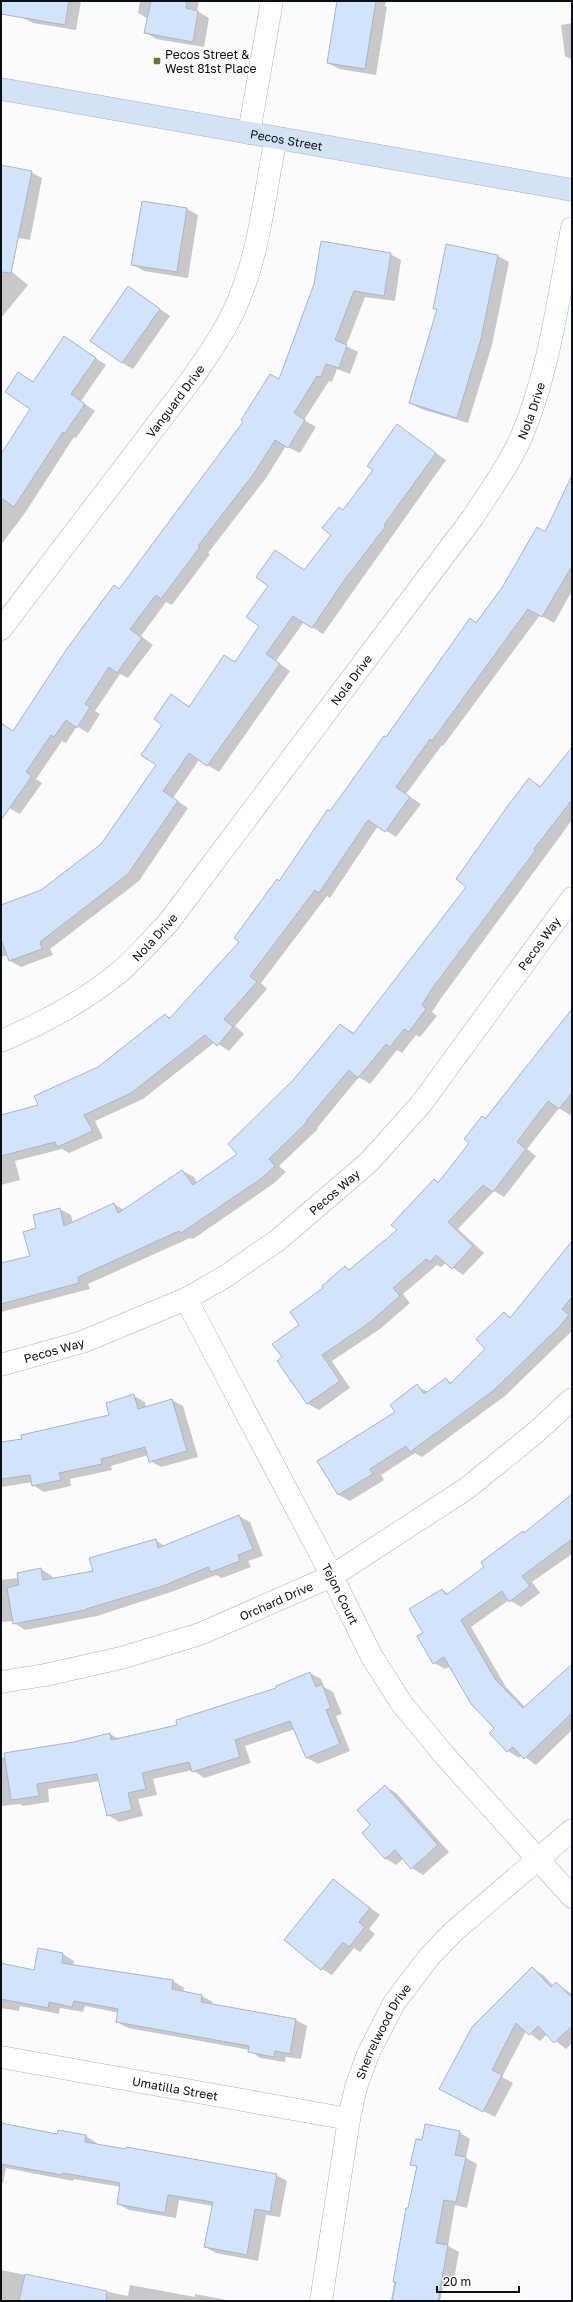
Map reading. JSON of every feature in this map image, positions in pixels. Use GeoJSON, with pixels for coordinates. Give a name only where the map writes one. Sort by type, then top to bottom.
{"type":"FeatureCollection","features":[{"type":"Feature","properties":{"kind":"main road","name":"Pecos Street"},"geometry":{"type":"LineString","coordinates":[[1,89],[572,190]]}},
{"type":"Feature","properties":{"kind":"street"},"geometry":{"type":"LineString","coordinates":[[249,133],[272,1]]}},
{"type":"Feature","properties":{"kind":"street","name":"Vanguard Drive"},"geometry":{"type":"LineString","coordinates":[[1,628],[194,376],[221,335],[239,300],[252,260],[276,138]]}},
{"type":"Feature","properties":{"kind":"street","name":"Nola Drive"},"geometry":{"type":"LineString","coordinates":[[1,1041],[23,1032],[82,998],[116,975],[168,923],[472,517],[502,473],[519,441],[529,416],[549,345],[572,228]]}},
{"type":"Feature","properties":{"kind":"street","name":"Pecos Way"},"geometry":{"type":"LineString","coordinates":[[1,1365],[82,1342],[186,1298],[226,1276],[278,1240],[369,1162],[421,1104],[572,898]]}},
{"type":"Feature","properties":{"kind":"street","name":"Tejon Court"},"geometry":{"type":"LineString","coordinates":[[186,1298],[332,1576],[372,1657],[402,1704],[445,1756],[572,1897]]}},
{"type":"Feature","properties":{"kind":"street","name":"Orchard Drive"},"geometry":{"type":"LineString","coordinates":[[1,1682],[44,1675],[121,1658],[200,1634],[332,1576],[466,1489],[506,1458],[572,1399]]}},
{"type":"Feature","properties":{"kind":"street","name":"Sherrelwood Drive"},"geometry":{"type":"LineString","coordinates":[[321,2301],[356,2087],[368,2054],[394,2003],[429,1957],[453,1932],[572,1830]]}},
{"type":"Feature","properties":{"kind":"street","name":"Umatilla Street"},"geometry":{"type":"LineString","coordinates":[[1,2057],[350,2119]]}},
{"type":"Feature","properties":{"kind":"building"},"geometry":{"type":"Polygon","coordinates":[[[1,1],[69,1],[65,25],[1,14],[1,1]]]}},
{"type":"Feature","properties":{"kind":"building"},"geometry":{"type":"Polygon","coordinates":[[[151,1],[187,1],[186,8],[198,11],[193,42],[144,33],[151,1]]]}},
{"type":"Feature","properties":{"kind":"building"},"geometry":{"type":"Polygon","coordinates":[[[337,1],[376,1],[365,69],[327,63],[337,1]]]}},
{"type":"Feature","properties":{"kind":"building"},"geometry":{"type":"Polygon","coordinates":[[[1,165],[32,171],[11,273],[1,272],[1,165]]]}},
{"type":"Feature","properties":{"kind":"building"},"geometry":{"type":"Polygon","coordinates":[[[142,201],[187,208],[177,272],[131,265],[142,201]]]}},
{"type":"Feature","properties":{"kind":"building"},"geometry":{"type":"Polygon","coordinates":[[[321,241],[391,253],[384,296],[354,291],[335,340],[347,345],[339,368],[326,364],[321,377],[317,376],[294,413],[305,420],[288,448],[275,440],[255,472],[198,546],[200,547],[161,599],[156,595],[130,629],[142,638],[117,673],[109,667],[85,704],[90,707],[77,728],[66,720],[54,737],[51,735],[26,772],[32,776],[1,820],[1,723],[13,731],[66,650],[114,585],[119,589],[243,422],[241,420],[270,374],[279,379],[314,284],[321,241]]]}},
{"type":"Feature","properties":{"kind":"building"},"geometry":{"type":"Polygon","coordinates":[[[446,244],[498,255],[481,339],[457,418],[409,403],[437,309],[433,309],[446,244]]]}},
{"type":"Feature","properties":{"kind":"building"},"geometry":{"type":"Polygon","coordinates":[[[128,286],[160,309],[122,363],[90,341],[128,286]]]}},
{"type":"Feature","properties":{"kind":"building"},"geometry":{"type":"Polygon","coordinates":[[[64,336],[96,358],[71,394],[85,404],[65,433],[63,432],[14,507],[1,498],[1,454],[30,409],[5,392],[18,372],[33,382],[64,336]]]}},
{"type":"Feature","properties":{"kind":"building"},"geometry":{"type":"Polygon","coordinates":[[[397,424],[436,453],[384,525],[386,526],[345,579],[312,628],[293,616],[266,654],[280,664],[207,766],[189,753],[163,791],[178,801],[128,874],[40,942],[42,949],[9,961],[1,939],[1,905],[41,890],[101,844],[156,765],[141,755],[162,725],[154,719],[171,694],[189,707],[224,655],[235,662],[259,626],[246,617],[268,586],[256,577],[275,550],[304,570],[331,535],[322,528],[339,507],[343,510],[373,470],[367,466],[397,424]]]}},
{"type":"Feature","properties":{"kind":"building"},"geometry":{"type":"Polygon","coordinates":[[[572,475],[572,566],[542,617],[528,609],[432,741],[430,739],[396,787],[410,797],[385,832],[368,820],[319,893],[315,890],[250,976],[257,982],[224,1019],[233,1027],[217,1046],[205,1035],[131,1093],[84,1115],[93,1131],[57,1147],[55,1142],[1,1156],[1,1115],[38,1105],[34,1096],[98,1067],[165,1014],[169,1019],[239,942],[234,938],[277,879],[279,881],[328,809],[330,811],[384,736],[386,737],[470,618],[476,623],[503,586],[537,527],[545,532],[572,475]]]}},
{"type":"Feature","properties":{"kind":"building"},"geometry":{"type":"Polygon","coordinates":[[[572,747],[572,800],[534,849],[535,851],[431,990],[422,1005],[426,1009],[409,1032],[404,1029],[390,1047],[386,1044],[358,1078],[349,1070],[306,1121],[307,1122],[269,1159],[275,1166],[262,1178],[181,1233],[179,1231],[78,1277],[79,1283],[1,1304],[1,1263],[30,1256],[23,1232],[36,1228],[33,1215],[60,1208],[64,1226],[114,1203],[118,1213],[182,1170],[193,1185],[237,1154],[228,1144],[294,1079],[340,1024],[353,1034],[466,887],[456,879],[529,778],[540,787],[572,747]]]}},
{"type":"Feature","properties":{"kind":"building"},"geometry":{"type":"Polygon","coordinates":[[[572,1009],[572,1093],[559,1109],[548,1101],[517,1142],[526,1149],[493,1192],[483,1185],[448,1222],[473,1246],[452,1269],[436,1255],[430,1262],[426,1259],[393,1288],[400,1296],[369,1323],[322,1355],[340,1381],[307,1404],[277,1361],[282,1357],[272,1344],[299,1325],[290,1312],[323,1288],[322,1286],[345,1266],[349,1270],[397,1230],[391,1225],[434,1179],[438,1183],[469,1143],[464,1139],[482,1116],[485,1119],[572,1009]]]}},
{"type":"Feature","properties":{"kind":"building"},"geometry":{"type":"Polygon","coordinates":[[[572,1241],[572,1297],[562,1309],[569,1315],[560,1326],[494,1390],[410,1452],[406,1446],[370,1469],[373,1474],[338,1495],[317,1461],[395,1412],[390,1405],[417,1384],[424,1394],[446,1378],[450,1384],[485,1349],[476,1339],[504,1312],[510,1318],[572,1241]]]}},
{"type":"Feature","properties":{"kind":"building"},"geometry":{"type":"Polygon","coordinates":[[[134,1394],[138,1409],[172,1399],[187,1451],[149,1462],[145,1447],[101,1459],[102,1464],[59,1473],[61,1480],[32,1486],[30,1475],[1,1479],[1,1442],[22,1439],[21,1435],[109,1415],[106,1403],[134,1394]]]}},
{"type":"Feature","properties":{"kind":"building"},"geometry":{"type":"Polygon","coordinates":[[[572,1494],[572,1539],[522,1576],[530,1586],[509,1602],[502,1591],[461,1620],[495,1679],[523,1708],[572,1664],[572,1713],[524,1759],[513,1747],[507,1752],[489,1733],[494,1728],[471,1704],[444,1657],[433,1664],[417,1636],[423,1633],[409,1609],[442,1589],[446,1595],[484,1567],[481,1562],[523,1531],[524,1533],[572,1494]]]}},
{"type":"Feature","properties":{"kind":"building"},"geometry":{"type":"Polygon","coordinates":[[[239,1515],[253,1549],[238,1555],[240,1561],[211,1572],[208,1567],[163,1586],[86,1610],[13,1624],[7,1588],[19,1585],[17,1573],[41,1568],[43,1580],[93,1571],[89,1558],[156,1539],[158,1548],[239,1515]]]}},
{"type":"Feature","properties":{"kind":"building"},"geometry":{"type":"Polygon","coordinates":[[[310,1672],[316,1687],[322,1684],[331,1708],[326,1710],[340,1744],[306,1758],[290,1721],[235,1740],[240,1757],[192,1772],[189,1762],[142,1773],[146,1789],[128,1793],[132,1810],[107,1816],[97,1774],[37,1784],[39,1796],[11,1800],[4,1753],[74,1742],[110,1733],[111,1740],[177,1725],[176,1720],[276,1688],[276,1686],[310,1672]]]}},
{"type":"Feature","properties":{"kind":"building"},"geometry":{"type":"Polygon","coordinates":[[[385,1785],[438,1845],[411,1869],[395,1850],[385,1859],[362,1833],[370,1825],[357,1810],[385,1785]]]}},
{"type":"Feature","properties":{"kind":"building"},"geometry":{"type":"Polygon","coordinates":[[[333,1879],[370,1908],[359,1922],[365,1927],[349,1947],[343,1942],[321,1970],[284,1940],[333,1879]]]}},
{"type":"Feature","properties":{"kind":"building"},"geometry":{"type":"Polygon","coordinates":[[[38,1948],[63,1953],[62,1963],[173,1980],[172,1989],[202,1995],[201,2002],[296,2019],[290,2054],[275,2051],[274,2057],[248,2052],[249,2046],[116,2022],[118,2009],[74,2001],[72,2007],[49,2002],[48,2008],[1,1999],[1,1963],[34,1970],[38,1948]]]}},
{"type":"Feature","properties":{"kind":"building"},"geometry":{"type":"Polygon","coordinates":[[[532,1967],[551,1987],[556,1982],[572,1998],[572,2026],[554,2043],[538,2026],[529,2035],[516,2023],[492,2070],[502,2075],[483,2112],[439,2089],[472,2027],[532,1967]]]}},
{"type":"Feature","properties":{"kind":"building"},"geometry":{"type":"Polygon","coordinates":[[[1,2123],[57,2134],[58,2130],[86,2135],[85,2142],[126,2149],[126,2147],[277,2174],[270,2212],[255,2209],[247,2255],[204,2247],[213,2202],[168,2195],[165,2213],[117,2204],[120,2183],[63,2173],[62,2175],[1,2164],[1,2123]]]}},
{"type":"Feature","properties":{"kind":"building"},"geometry":{"type":"Polygon","coordinates":[[[425,2124],[460,2131],[455,2155],[466,2157],[456,2202],[444,2200],[436,2243],[448,2245],[438,2301],[392,2301],[396,2282],[393,2282],[406,2208],[408,2208],[417,2166],[410,2165],[416,2139],[422,2140],[425,2124]]]}},
{"type":"Feature","properties":{"kind":"building"},"geometry":{"type":"Polygon","coordinates":[[[25,2274],[107,2291],[106,2301],[19,2301],[25,2274]]]}},
{"type":"Feature","properties":{"kind":"place","name":"Pecos Street & West 81st Place"},"geometry":{"type":"Point","coordinates":[157,61]}}]}
